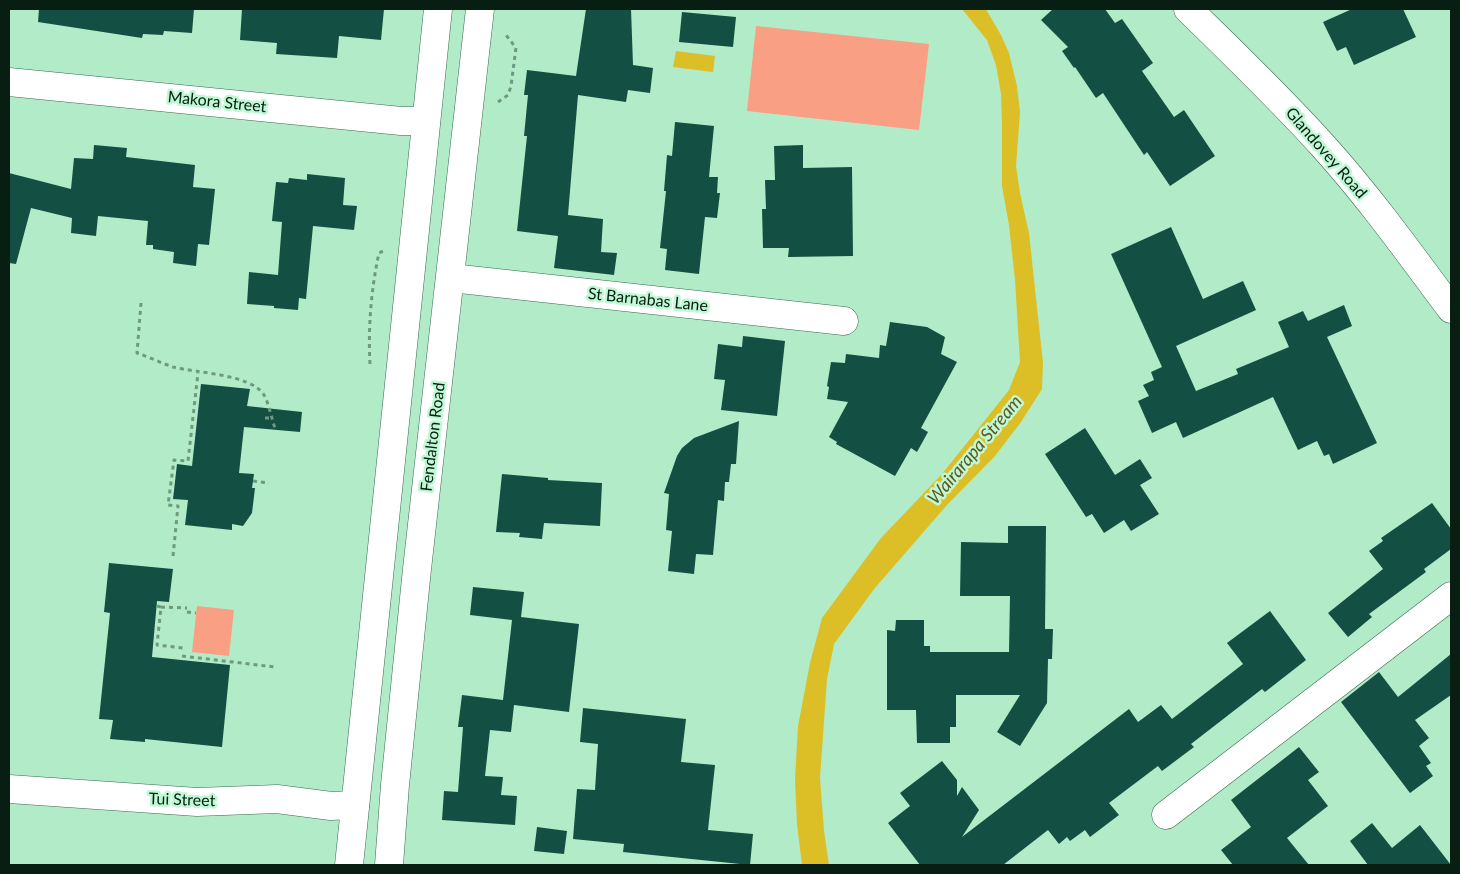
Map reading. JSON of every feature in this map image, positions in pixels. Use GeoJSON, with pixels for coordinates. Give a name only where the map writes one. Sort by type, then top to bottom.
{"type":"FeatureCollection","features":[{"type":"Feature","properties":{"kind":"street"},"geometry":{"type":"LineString","coordinates":[[348,865],[438,9]]}},
{"type":"Feature","properties":{"kind":"street","name":"Fendalton Road"},"geometry":{"type":"LineString","coordinates":[[389,865],[395,785],[417,568],[480,9]]}},
{"type":"Feature","properties":{"kind":"street","name":"Glandovey Road"},"geometry":{"type":"LineString","coordinates":[[1188,9],[1297,117],[1325,148],[1357,185],[1451,309]]}},
{"type":"Feature","properties":{"kind":"street","name":"Makora Street"},"geometry":{"type":"LineString","coordinates":[[9,82],[401,121],[426,121]]}},
{"type":"Feature","properties":{"kind":"street","name":"St Barnabas Lane"},"geometry":{"type":"LineString","coordinates":[[451,278],[844,321]]}},
{"type":"Feature","properties":{"kind":"street"},"geometry":{"type":"LineString","coordinates":[[1166,814],[1451,596]]}},
{"type":"Feature","properties":{"kind":"street","name":"Tui Street"},"geometry":{"type":"LineString","coordinates":[[9,789],[197,802],[277,799],[332,806],[355,805]]}},
{"type":"Feature","properties":{"kind":"path"},"geometry":{"type":"LineString","coordinates":[[495,104],[508,94],[516,48],[504,32]]}},
{"type":"Feature","properties":{"kind":"path"},"geometry":{"type":"LineString","coordinates":[[369,337],[374,276],[380,253],[387,249]]}},
{"type":"Feature","properties":{"kind":"path"},"geometry":{"type":"LineString","coordinates":[[141,303],[137,353],[198,373],[227,375],[248,382],[263,393],[275,428]]}},
{"type":"Feature","properties":{"kind":"path"},"geometry":{"type":"LineString","coordinates":[[173,556],[178,506],[168,505],[174,460],[185,463],[188,461],[198,373]]}},
{"type":"Feature","properties":{"kind":"path"},"geometry":{"type":"LineString","coordinates":[[265,418],[272,418]]}},
{"type":"Feature","properties":{"kind":"path"},"geometry":{"type":"LineString","coordinates":[[253,481],[269,483]]}},
{"type":"Feature","properties":{"kind":"path"},"geometry":{"type":"LineString","coordinates":[[183,648],[157,645],[159,607],[187,610],[196,613]]}},
{"type":"Feature","properties":{"kind":"path"},"geometry":{"type":"LineString","coordinates":[[182,656],[275,667]]}},
{"type":"Feature","properties":{"kind":"shaded area"},"geometry":{"type":"Polygon","coordinates":[[[756,26],[929,44],[919,130],[747,111],[756,26]]]}},
{"type":"Feature","properties":{"kind":"shaded area"},"geometry":{"type":"Polygon","coordinates":[[[197,606],[234,610],[229,656],[192,652],[197,606]]]}},
{"type":"Feature","properties":{"kind":"water","name":"Wairarapa Stream"},"geometry":{"type":"Polygon","coordinates":[[[962,9],[985,9],[987,11],[1009,53],[1017,86],[1020,112],[1016,166],[1029,233],[1043,363],[1042,389],[1021,422],[995,456],[947,505],[874,589],[834,644],[827,679],[820,778],[829,865],[802,865],[797,824],[795,780],[798,726],[810,663],[822,618],[881,538],[942,474],[1009,390],[1020,362],[1015,280],[1009,225],[1002,186],[1001,94],[996,65],[987,40],[962,9]]]}},
{"type":"Feature","properties":{"kind":"water"},"geometry":{"type":"Polygon","coordinates":[[[676,51],[715,56],[713,72],[673,67],[676,51]]]}},
{"type":"Feature","properties":{"kind":"building"},"geometry":{"type":"Polygon","coordinates":[[[39,9],[194,9],[192,33],[164,31],[163,35],[143,34],[142,38],[38,22],[39,9]]]}},
{"type":"Feature","properties":{"kind":"building"},"geometry":{"type":"Polygon","coordinates":[[[242,9],[384,9],[381,40],[339,36],[337,58],[276,54],[277,43],[240,40],[242,9]]]}},
{"type":"Feature","properties":{"kind":"building"},"geometry":{"type":"Polygon","coordinates":[[[586,9],[631,9],[633,65],[653,68],[650,93],[628,90],[626,102],[578,95],[568,215],[603,219],[601,252],[617,253],[614,275],[554,268],[558,236],[517,231],[527,136],[524,136],[528,95],[524,95],[527,70],[576,76],[586,9]]]}},
{"type":"Feature","properties":{"kind":"building"},"geometry":{"type":"Polygon","coordinates":[[[1053,9],[1105,9],[1115,23],[1122,19],[1153,63],[1142,71],[1174,117],[1184,110],[1215,156],[1170,186],[1147,152],[1144,155],[1103,93],[1096,98],[1062,51],[1068,47],[1041,20],[1053,9]]]}},
{"type":"Feature","properties":{"kind":"building"},"geometry":{"type":"Polygon","coordinates":[[[1352,9],[1403,9],[1416,37],[1354,65],[1346,47],[1337,51],[1323,22],[1352,9]]]}},
{"type":"Feature","properties":{"kind":"building"},"geometry":{"type":"Polygon","coordinates":[[[682,12],[736,17],[733,47],[679,42],[682,12]]]}},
{"type":"Feature","properties":{"kind":"building"},"geometry":{"type":"Polygon","coordinates":[[[675,122],[714,126],[709,177],[718,177],[717,193],[720,193],[717,218],[705,217],[699,274],[665,270],[667,249],[660,248],[666,191],[664,191],[667,155],[672,156],[675,122]]]}},
{"type":"Feature","properties":{"kind":"building"},"geometry":{"type":"Polygon","coordinates":[[[94,145],[127,148],[126,157],[195,165],[193,187],[215,189],[209,245],[198,244],[196,266],[173,263],[174,252],[153,249],[153,245],[146,245],[148,221],[98,216],[96,236],[71,233],[72,218],[31,208],[16,264],[9,263],[9,173],[71,189],[74,158],[93,159],[94,145]]]}},
{"type":"Feature","properties":{"kind":"building"},"geometry":{"type":"Polygon","coordinates":[[[803,145],[803,168],[852,167],[853,256],[788,257],[789,248],[763,248],[762,209],[766,209],[765,180],[775,180],[774,146],[803,145]]]}},
{"type":"Feature","properties":{"kind":"building"},"geometry":{"type":"Polygon","coordinates":[[[307,174],[345,178],[343,205],[357,206],[354,230],[313,226],[306,299],[299,298],[298,310],[247,304],[249,272],[278,275],[282,222],[272,221],[276,182],[288,183],[289,178],[307,180],[307,174]]]}},
{"type":"Feature","properties":{"kind":"building"},"geometry":{"type":"Polygon","coordinates":[[[1171,227],[1203,299],[1243,281],[1256,310],[1176,346],[1196,391],[1238,374],[1236,369],[1289,347],[1278,322],[1303,311],[1308,321],[1344,305],[1352,326],[1327,337],[1377,443],[1333,464],[1329,454],[1324,456],[1317,441],[1298,450],[1273,397],[1183,438],[1176,422],[1152,433],[1138,401],[1149,396],[1143,385],[1154,380],[1151,372],[1162,367],[1111,254],[1171,227]]]}},
{"type":"Feature","properties":{"kind":"building"},"geometry":{"type":"Polygon","coordinates":[[[890,322],[927,327],[945,337],[941,354],[957,362],[921,428],[928,432],[917,452],[911,448],[895,476],[836,444],[837,442],[829,437],[848,402],[827,399],[831,362],[845,363],[846,354],[879,358],[880,345],[886,346],[890,322]]]}},
{"type":"Feature","properties":{"kind":"building"},"geometry":{"type":"Polygon","coordinates":[[[743,336],[785,341],[777,416],[721,410],[725,380],[714,379],[718,344],[742,347],[743,336]]]}},
{"type":"Feature","properties":{"kind":"building"},"geometry":{"type":"Polygon","coordinates":[[[201,384],[250,389],[247,406],[302,412],[300,432],[244,427],[239,473],[254,474],[252,488],[255,488],[252,513],[243,526],[232,524],[232,530],[185,525],[188,500],[173,499],[177,464],[192,466],[201,384]]]}},
{"type":"Feature","properties":{"kind":"building"},"geometry":{"type":"Polygon","coordinates":[[[739,421],[736,464],[731,464],[729,482],[725,482],[724,501],[718,500],[713,555],[696,554],[694,574],[668,571],[672,531],[666,530],[669,494],[664,493],[677,456],[682,448],[694,438],[739,421]]]}},
{"type":"Feature","properties":{"kind":"building"},"geometry":{"type":"Polygon","coordinates":[[[1085,428],[1115,475],[1140,459],[1152,478],[1140,485],[1159,514],[1131,531],[1124,520],[1104,533],[1092,514],[1086,517],[1045,454],[1085,428]]]}},
{"type":"Feature","properties":{"kind":"building"},"geometry":{"type":"Polygon","coordinates":[[[502,474],[548,478],[548,480],[602,483],[600,526],[544,523],[542,539],[519,537],[520,533],[496,532],[502,474]]]}},
{"type":"Feature","properties":{"kind":"building"},"geometry":{"type":"Polygon","coordinates":[[[1432,503],[1451,529],[1451,549],[1424,569],[1426,572],[1369,614],[1372,617],[1348,637],[1328,613],[1383,569],[1369,551],[1383,541],[1381,538],[1432,503]]]}},
{"type":"Feature","properties":{"kind":"building"},"geometry":{"type":"Polygon","coordinates":[[[1008,526],[1046,526],[1045,629],[1053,629],[1052,659],[1048,659],[1047,703],[1020,746],[997,732],[1020,695],[956,695],[956,727],[950,727],[950,743],[917,743],[916,710],[887,710],[887,630],[895,631],[896,620],[924,620],[924,646],[930,646],[930,652],[1009,652],[1010,596],[960,596],[961,542],[1008,543],[1008,526]]]}},
{"type":"Feature","properties":{"kind":"building"},"geometry":{"type":"Polygon","coordinates":[[[109,563],[173,569],[169,602],[157,601],[152,657],[230,665],[222,747],[145,739],[145,742],[110,739],[113,720],[99,719],[110,613],[104,612],[109,563]]]}},
{"type":"Feature","properties":{"kind":"building"},"geometry":{"type":"Polygon","coordinates":[[[473,587],[524,592],[521,617],[579,624],[569,712],[514,705],[511,732],[490,730],[485,776],[503,777],[501,795],[517,796],[515,825],[442,820],[444,791],[458,792],[463,727],[458,727],[462,695],[503,700],[512,620],[470,615],[473,587]]]}},
{"type":"Feature","properties":{"kind":"building"},"geometry":{"type":"Polygon","coordinates":[[[1270,611],[1306,660],[1265,692],[1262,689],[1191,744],[1194,747],[1162,771],[1158,766],[1109,803],[1119,815],[1090,837],[1085,830],[1070,841],[1067,837],[1059,844],[1048,830],[1003,865],[920,865],[888,823],[910,806],[900,793],[942,761],[957,780],[957,796],[962,787],[979,810],[962,837],[1129,709],[1138,722],[1161,705],[1172,719],[1243,664],[1227,643],[1270,611]]]}},
{"type":"Feature","properties":{"kind":"building"},"geometry":{"type":"Polygon","coordinates":[[[1451,654],[1451,695],[1415,720],[1429,738],[1419,746],[1431,763],[1426,766],[1433,776],[1410,793],[1341,702],[1379,672],[1398,697],[1451,654]]]}},
{"type":"Feature","properties":{"kind":"building"},"geometry":{"type":"Polygon","coordinates":[[[583,708],[686,719],[681,762],[715,765],[708,830],[753,834],[750,865],[623,852],[624,844],[573,839],[577,789],[595,790],[598,744],[580,742],[583,708]]]}},
{"type":"Feature","properties":{"kind":"building"},"geometry":{"type":"Polygon","coordinates":[[[1299,747],[1319,772],[1308,780],[1328,806],[1287,838],[1309,865],[1233,865],[1221,850],[1251,827],[1231,800],[1299,747]]]}},
{"type":"Feature","properties":{"kind":"building"},"geometry":{"type":"Polygon","coordinates":[[[1372,823],[1392,848],[1420,825],[1451,865],[1368,865],[1350,841],[1372,823]]]}},
{"type":"Feature","properties":{"kind":"building"},"geometry":{"type":"Polygon","coordinates":[[[537,827],[567,831],[564,854],[534,851],[537,827]]]}}]}
